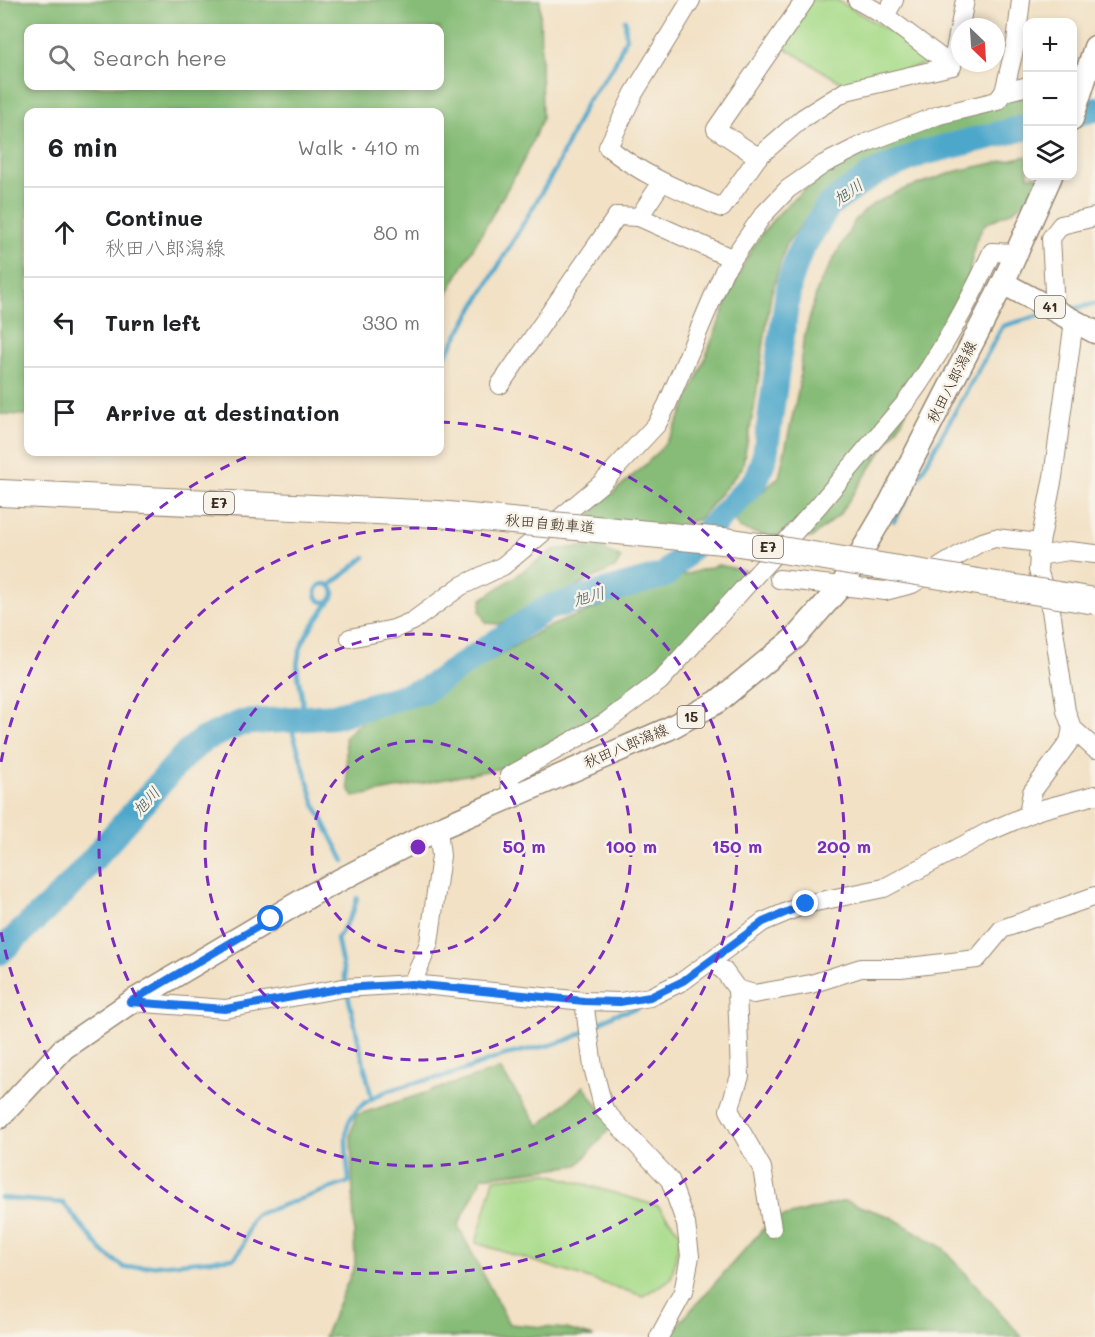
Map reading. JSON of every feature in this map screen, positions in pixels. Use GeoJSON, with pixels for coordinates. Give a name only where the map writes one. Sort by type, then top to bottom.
{"type":"FeatureCollection","features":[{"type":"Feature","properties":{"kind":"highway","name":"秋田自動車道"},"geometry":{"type":"LineString","coordinates":[[0,493],[438,514],[733,542],[1095,601]]}},
{"type":"Feature","properties":{"kind":"main road"},"geometry":{"type":"LineString","coordinates":[[1077,102],[1089,62]]}},
{"type":"Feature","properties":{"kind":"main road","name":"秋田八郎潟線"},"geometry":{"type":"LineString","coordinates":[[0,1117],[64,1048],[130,1002],[313,894],[438,829],[668,729],[717,702],[796,637],[842,585],[890,503],[1003,283],[1049,180]]}},
{"type":"Feature","properties":{"kind":"main road","name":"41"},"geometry":{"type":"LineString","coordinates":[[1003,283],[1095,332]]}},
{"type":"Feature","properties":{"kind":"street"},"geometry":{"type":"LineString","coordinates":[[672,0],[680,18]]}},
{"type":"Feature","properties":{"kind":"street"},"geometry":{"type":"LineString","coordinates":[[691,0],[634,93],[608,147],[621,159],[662,182],[722,208],[758,157],[803,118],[846,91],[951,66]]}},
{"type":"Feature","properties":{"kind":"street"},"geometry":{"type":"LineString","coordinates":[[758,157],[717,129],[805,0]]}},
{"type":"Feature","properties":{"kind":"street"},"geometry":{"type":"LineString","coordinates":[[857,0],[885,16],[951,65]]}},
{"type":"Feature","properties":{"kind":"street"},"geometry":{"type":"LineString","coordinates":[[885,16],[894,0]]}},
{"type":"Feature","properties":{"kind":"street"},"geometry":{"type":"LineString","coordinates":[[961,18],[965,0]]}},
{"type":"Feature","properties":{"kind":"street"},"geometry":{"type":"LineString","coordinates":[[350,638],[394,629],[413,621],[461,586],[503,566],[602,483],[657,424],[731,258],[763,215],[788,189],[824,164],[866,143],[939,115],[997,101],[1004,92],[1016,42],[1021,0]]}},
{"type":"Feature","properties":{"kind":"street"},"geometry":{"type":"LineString","coordinates":[[1004,92],[1023,87]]}},
{"type":"Feature","properties":{"kind":"street"},"geometry":{"type":"LineString","coordinates":[[639,217],[662,182]]}},
{"type":"Feature","properties":{"kind":"street"},"geometry":{"type":"LineString","coordinates":[[500,386],[617,216],[639,217],[731,258]]}},
{"type":"Feature","properties":{"kind":"street"},"geometry":{"type":"LineString","coordinates":[[1095,216],[1061,225],[1051,238],[1065,315],[1053,477],[1039,549],[1038,570],[1051,610],[1066,711],[1072,728],[1095,748]]}},
{"type":"Feature","properties":{"kind":"street"},"geometry":{"type":"LineString","coordinates":[[512,795],[509,776],[606,722],[641,698],[695,645],[906,402],[942,348],[992,252],[1017,253]]}},
{"type":"Feature","properties":{"kind":"street"},"geometry":{"type":"LineString","coordinates":[[779,579],[885,591],[896,590],[912,584],[979,543],[995,538],[1039,549],[1095,554]]}},
{"type":"Feature","properties":{"kind":"street"},"geometry":{"type":"LineString","coordinates":[[1028,814],[1032,792],[1069,742],[1072,728]]}},
{"type":"Feature","properties":{"kind":"street"},"geometry":{"type":"LineString","coordinates":[[130,1002],[225,1009],[347,988],[412,984],[584,1001],[620,1002],[650,997],[715,964],[763,922],[806,904],[884,888],[988,832],[1028,814],[1095,795]]}},
{"type":"Feature","properties":{"kind":"street"},"geometry":{"type":"LineString","coordinates":[[412,984],[429,944],[441,855],[438,829]]}},
{"type":"Feature","properties":{"kind":"street"},"geometry":{"type":"LineString","coordinates":[[715,964],[737,989],[754,994],[811,984],[861,968],[901,968],[976,959],[1002,929],[1095,896]]}},
{"type":"Feature","properties":{"kind":"street"},"geometry":{"type":"LineString","coordinates":[[737,989],[740,1076],[729,1110],[762,1168],[772,1228]]}},
{"type":"Feature","properties":{"kind":"street"},"geometry":{"type":"LineString","coordinates":[[584,1001],[604,1110],[670,1180],[686,1224],[690,1256],[683,1293],[659,1337]]}},
{"type":"Feature","properties":{"kind":"green space"},"geometry":{"type":"Polygon","coordinates":[[[0,0],[540,0],[542,119],[525,158],[444,299],[444,108],[24,108],[24,415],[0,414],[0,0]]]}},
{"type":"Feature","properties":{"kind":"green space"},"geometry":{"type":"Polygon","coordinates":[[[810,0],[837,0],[931,56],[932,62],[847,86],[780,45],[810,0]]]}},
{"type":"Feature","properties":{"kind":"green space"},"geometry":{"type":"Polygon","coordinates":[[[1023,97],[1023,115],[933,142],[867,170],[823,198],[786,244],[771,295],[754,409],[742,468],[699,519],[680,526],[604,522],[591,515],[597,506],[646,464],[668,440],[693,389],[746,260],[768,226],[797,196],[831,171],[868,150],[949,118],[1023,97]]]}},
{"type":"Feature","properties":{"kind":"green space"},"geometry":{"type":"Polygon","coordinates":[[[1023,157],[1023,180],[1037,180],[1029,198],[1012,211],[985,224],[975,242],[969,275],[902,421],[839,515],[811,538],[762,535],[739,528],[733,518],[779,477],[799,387],[803,342],[818,287],[856,219],[873,204],[899,191],[957,171],[1023,157]]]}},
{"type":"Feature","properties":{"kind":"green space"},"geometry":{"type":"Polygon","coordinates":[[[577,547],[604,549],[621,558],[616,567],[499,624],[486,623],[480,611],[482,599],[554,550],[577,547]]]}},
{"type":"Feature","properties":{"kind":"green space"},"geometry":{"type":"Polygon","coordinates":[[[718,565],[747,571],[683,646],[633,696],[507,767],[354,797],[348,787],[345,736],[367,717],[432,696],[543,629],[664,581],[718,565]]]}},
{"type":"Feature","properties":{"kind":"green space"},"geometry":{"type":"Polygon","coordinates":[[[500,1069],[539,1126],[584,1086],[612,1126],[578,1165],[482,1177],[458,1226],[509,1324],[566,1329],[594,1337],[324,1337],[355,1265],[351,1133],[356,1115],[500,1069]]]}},
{"type":"Feature","properties":{"kind":"green space"},"geometry":{"type":"Polygon","coordinates":[[[546,1173],[658,1206],[681,1234],[671,1279],[643,1296],[476,1243],[494,1179],[546,1173]]]}},
{"type":"Feature","properties":{"kind":"green space"},"geometry":{"type":"Polygon","coordinates":[[[845,1201],[891,1217],[943,1248],[1022,1337],[652,1337],[676,1327],[771,1220],[845,1201]]]}},
{"type":"Feature","properties":{"kind":"waterway"},"geometry":{"type":"LineString","coordinates":[[444,358],[556,168],[586,103],[613,67],[626,38],[625,20]]}},
{"type":"Feature","properties":{"kind":"waterway","name":"旭川"},"geometry":{"type":"LineString","coordinates":[[1077,114],[1095,109]]}},
{"type":"Feature","properties":{"kind":"waterway","name":"旭川"},"geometry":{"type":"LineString","coordinates":[[0,952],[65,891],[182,758],[202,740],[241,723],[334,716],[425,690],[547,608],[665,575],[756,480],[765,455],[789,284],[800,251],[829,205],[873,174],[922,153],[1023,128]]}},
{"type":"Feature","properties":{"kind":"waterway"},"geometry":{"type":"LineString","coordinates":[[1071,309],[1095,304]]}},
{"type":"Feature","properties":{"kind":"waterway"},"geometry":{"type":"LineString","coordinates":[[894,521],[1003,326],[1045,314]]}},
{"type":"Feature","properties":{"kind":"waterway"},"geometry":{"type":"LineString","coordinates":[[331,585],[365,557]]}},
{"type":"Feature","properties":{"kind":"waterway"},"geometry":{"type":"LineString","coordinates":[[325,584],[331,587],[334,593],[331,599],[325,602],[319,599],[316,593],[319,587],[325,584]]}},
{"type":"Feature","properties":{"kind":"waterway"},"geometry":{"type":"LineString","coordinates":[[300,719],[302,695],[297,667],[300,651],[312,627],[332,598]]}},
{"type":"Feature","properties":{"kind":"waterway"},"geometry":{"type":"LineString","coordinates":[[289,720],[315,805],[344,861]]}},
{"type":"Feature","properties":{"kind":"waterway"},"geometry":{"type":"LineString","coordinates":[[346,983],[337,939],[353,912],[357,898]]}},
{"type":"Feature","properties":{"kind":"waterway"},"geometry":{"type":"LineString","coordinates":[[347,991],[372,1099]]}},
{"type":"Feature","properties":{"kind":"waterway"},"geometry":{"type":"LineString","coordinates":[[591,1028],[615,1014],[638,1008]]}},
{"type":"Feature","properties":{"kind":"waterway"},"geometry":{"type":"LineString","coordinates":[[0,1198],[63,1203],[103,1252],[125,1268],[234,1258],[245,1241],[249,1225],[255,1215],[349,1182],[346,1151],[347,1128],[357,1111],[367,1101],[410,1084],[453,1074],[505,1055],[556,1044],[584,1032]]}},
{"type":"Feature","properties":{"kind":"route"},"geometry":{"type":"LineString","coordinates":[[271,919],[130,1002],[225,1009],[343,988],[412,984],[584,1001],[620,1002],[650,997],[683,981],[763,922],[806,904]]}}]}
